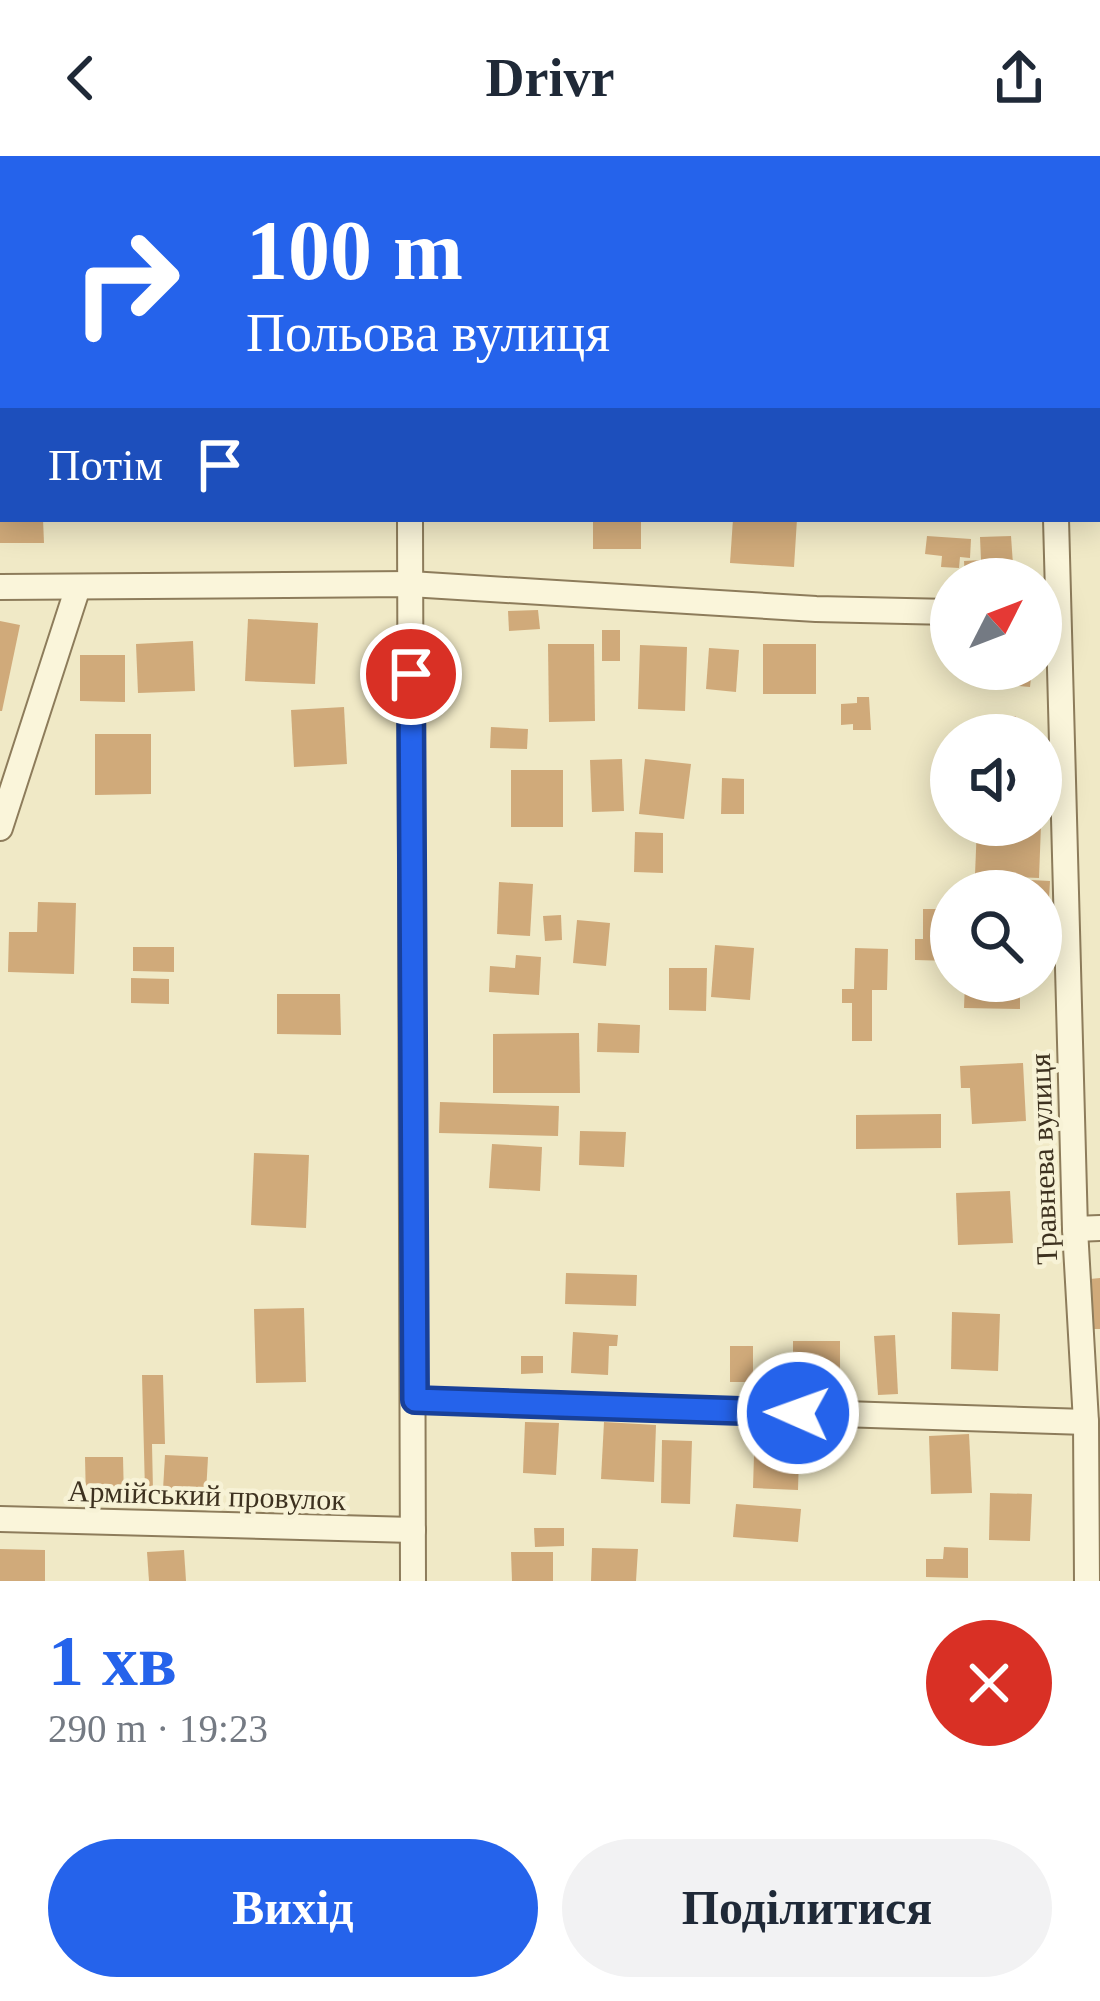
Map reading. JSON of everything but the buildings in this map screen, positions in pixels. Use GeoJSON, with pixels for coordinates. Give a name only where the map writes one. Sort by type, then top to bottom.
{"type":"FeatureCollection","features":[{"type":"Feature","properties":{"kind":"street"},"geometry":{"type":"LineString","coordinates":[[410,522],[412,1581]]}},
{"type":"Feature","properties":{"kind":"street","name":"Травнева вулиця"},"geometry":{"type":"LineString","coordinates":[[1053,558],[1056,522]]}},
{"type":"Feature","properties":{"kind":"street"},"geometry":{"type":"LineString","coordinates":[[0,587],[410,584],[930,612]]}},
{"type":"Feature","properties":{"kind":"street"},"geometry":{"type":"LineString","coordinates":[[0,828],[78,587]]}},
{"type":"Feature","properties":{"kind":"street","name":"Травнева вулиця"},"geometry":{"type":"LineString","coordinates":[[1054,690],[1087,1228],[1087,1581]]}},
{"type":"Feature","properties":{"kind":"street"},"geometry":{"type":"LineString","coordinates":[[415,1400],[1086,1422]]}},
{"type":"Feature","properties":{"kind":"street","name":"Армійський провулок"},"geometry":{"type":"LineString","coordinates":[[0,1519],[413,1531]]}},
{"type":"Feature","properties":{"kind":"route"},"geometry":{"type":"LineString","coordinates":[[411,674],[415,1400],[798,1413]]}}]}
